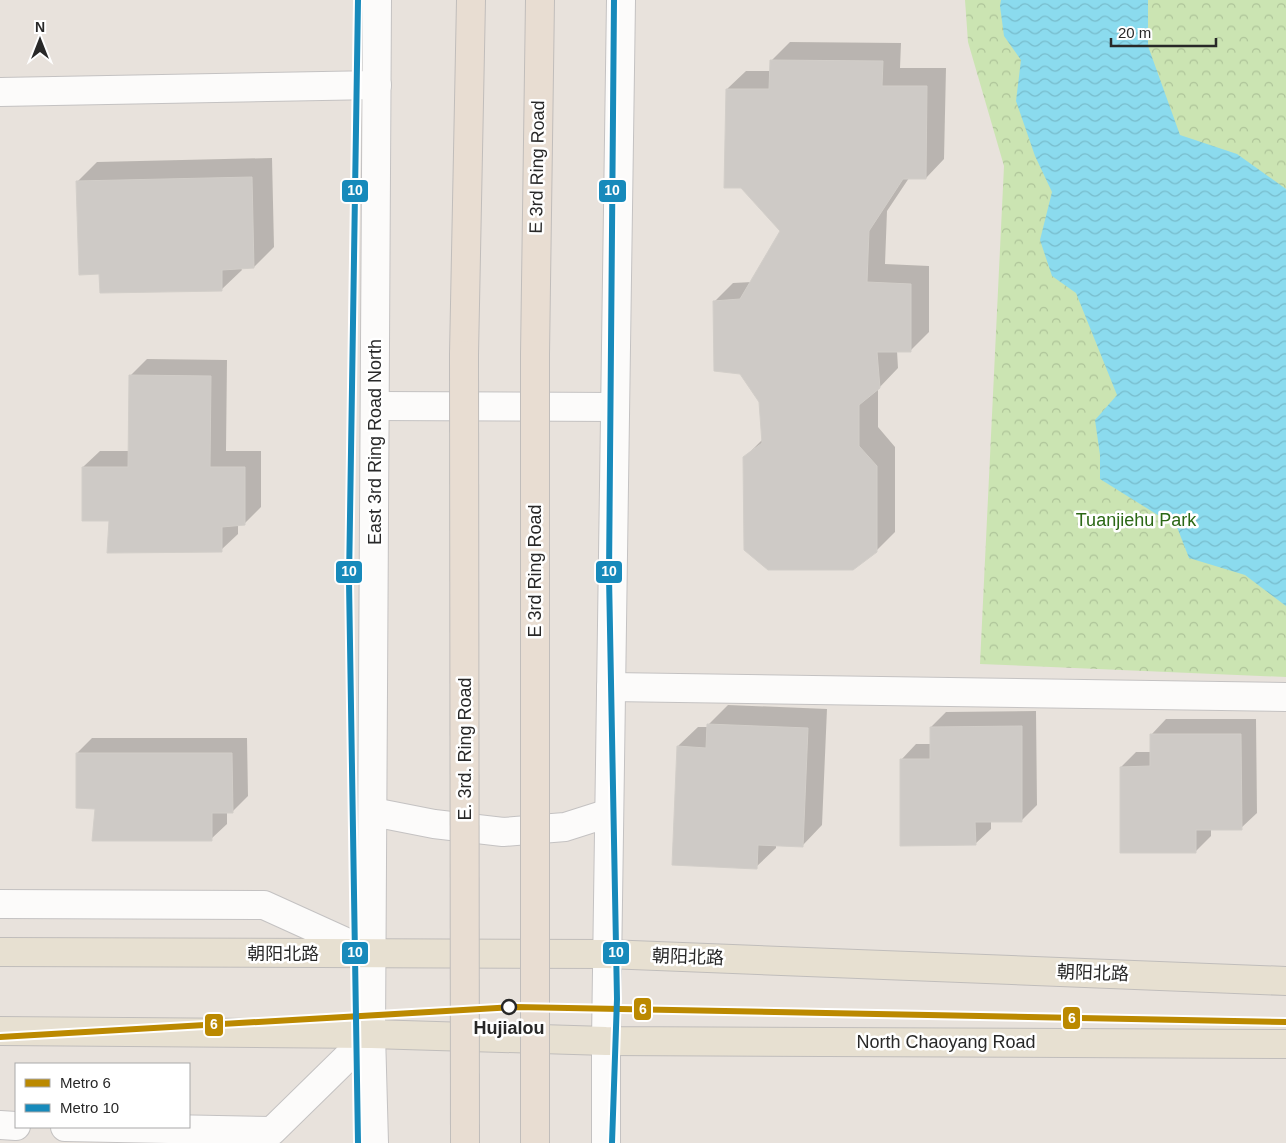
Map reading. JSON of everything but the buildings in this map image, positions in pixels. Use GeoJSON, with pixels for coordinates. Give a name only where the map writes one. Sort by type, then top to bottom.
{"type":"FeatureCollection","features":[{"type":"Feature","properties":{"kind":"highway","name":"E. 3rd. Ring Road"},"geometry":{"type":"LineString","coordinates":[[466,1143],[464,354],[471,0]]}},
{"type":"Feature","properties":{"kind":"highway","name":"E 3rd Ring Road"},"geometry":{"type":"LineString","coordinates":[[535,1143],[535,354],[540,0]]}},
{"type":"Feature","properties":{"kind":"main road","name":"朝阳北路"},"geometry":{"type":"LineString","coordinates":[[0,952],[607,954],[1286,981]]}},
{"type":"Feature","properties":{"kind":"main road"},"geometry":{"type":"LineString","coordinates":[[0,1031],[371,1034]]}},
{"type":"Feature","properties":{"kind":"main road","name":"North Chaoyang Road"},"geometry":{"type":"LineString","coordinates":[[371,1034],[606,1041],[1286,1044]]}},
{"type":"Feature","properties":{"kind":"street","name":"East 3rd Ring Road North"},"geometry":{"type":"LineString","coordinates":[[374,1143],[371,1034],[377,0]]}},
{"type":"Feature","properties":{"kind":"street"},"geometry":{"type":"LineString","coordinates":[[606,1143],[621,0]]}},
{"type":"Feature","properties":{"kind":"street"},"geometry":{"type":"LineString","coordinates":[[0,92],[377,85]]}},
{"type":"Feature","properties":{"kind":"street"},"geometry":{"type":"LineString","coordinates":[[375,406],[615,407]]}},
{"type":"Feature","properties":{"kind":"street"},"geometry":{"type":"LineString","coordinates":[[611,687],[1286,697]]}},
{"type":"Feature","properties":{"kind":"street"},"geometry":{"type":"LineString","coordinates":[[373,812],[434,824],[504,832],[565,827],[609,813]]}},
{"type":"Feature","properties":{"kind":"street"},"geometry":{"type":"LineString","coordinates":[[0,904],[264,905],[372,954]]}},
{"type":"Feature","properties":{"kind":"street"},"geometry":{"type":"LineString","coordinates":[[106,1128],[272,1132],[371,1034]]}},
{"type":"Feature","properties":{"kind":"street"},"geometry":{"type":"LineString","coordinates":[[0,1125],[15,1126]]}},
{"type":"Feature","properties":{"kind":"green space","name":"Tuanjiehu Park"},"geometry":{"type":"Polygon","coordinates":[[[965,0],[1286,0],[1286,677],[980,664],[1004,166],[968,42],[965,0]]]}},
{"type":"Feature","properties":{"kind":"water"},"geometry":{"type":"Polygon","coordinates":[[[1001,0],[1148,0],[1148,46],[1180,135],[1237,154],[1286,189],[1286,606],[1245,575],[1189,558],[1177,527],[1100,479],[1100,455],[1095,420],[1117,395],[1076,293],[1052,276],[1040,240],[1052,192],[1035,156],[1016,101],[1021,60],[1004,36],[1001,0]]]}},
{"type":"Feature","properties":{"kind":"metro line","name":"10"},"geometry":{"type":"LineString","coordinates":[[358,0],[349,581],[358,1143]]}},
{"type":"Feature","properties":{"kind":"metro line","name":"10"},"geometry":{"type":"LineString","coordinates":[[612,1143],[617,999],[609,576],[614,0]]}},
{"type":"Feature","properties":{"kind":"metro line","name":"6"},"geometry":{"type":"LineString","coordinates":[[0,1037],[516,1007],[1286,1022]]}},
{"type":"Feature","properties":{"kind":"place","name":"Hujialou"},"geometry":{"type":"Point","coordinates":[509,1007]}}]}
